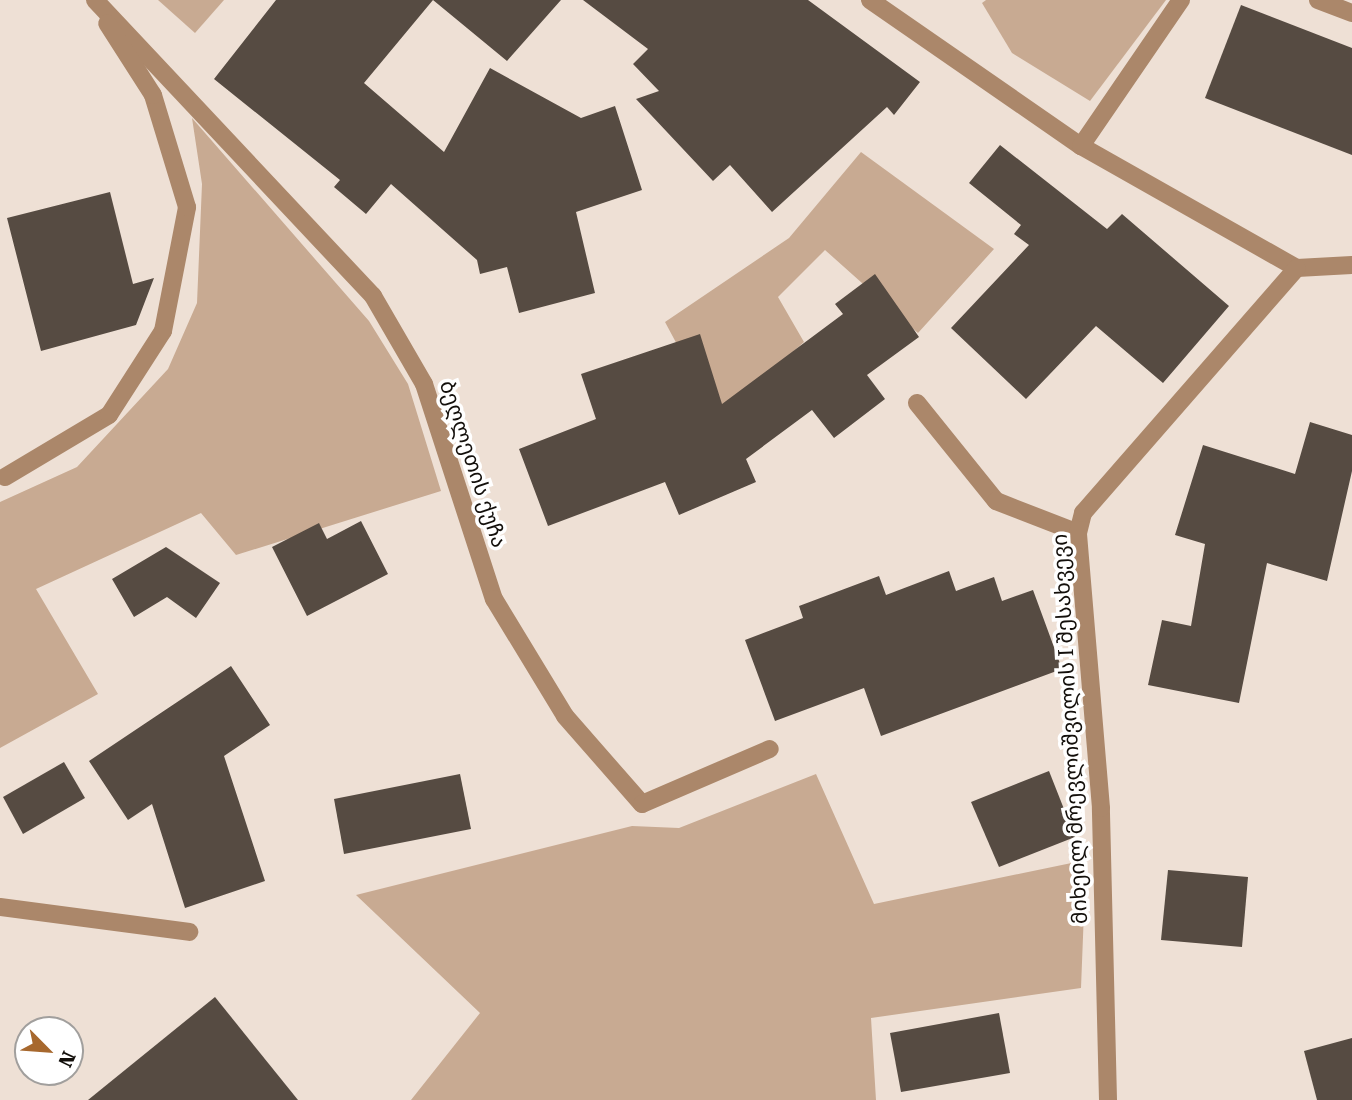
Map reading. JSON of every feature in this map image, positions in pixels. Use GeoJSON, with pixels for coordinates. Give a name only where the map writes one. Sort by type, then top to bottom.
{"type":"FeatureCollection","features":[{"type":"Feature","properties":{"kind":"street"},"geometry":{"type":"LineString","coordinates":[[5,477],[109,415],[163,331],[187,207],[153,95],[94,0]]}},
{"type":"Feature","properties":{"kind":"street","name":"ბეღლეთის ქუჩა"},"geometry":{"type":"LineString","coordinates":[[94,0],[373,296],[424,384],[494,599],[565,716],[642,804],[770,749]]}},
{"type":"Feature","properties":{"kind":"street"},"geometry":{"type":"LineString","coordinates":[[870,0],[1080,146],[1297,268],[1352,265]]}},
{"type":"Feature","properties":{"kind":"street"},"geometry":{"type":"LineString","coordinates":[[1080,146],[1181,0]]}},
{"type":"Feature","properties":{"kind":"street"},"geometry":{"type":"LineString","coordinates":[[1318,0],[1352,13]]}},
{"type":"Feature","properties":{"kind":"street","name":"მიხეილ მრევლიშვილის I შესახვევი"},"geometry":{"type":"LineString","coordinates":[[1108,1100],[1101,807],[1078,533],[1083,513],[1297,268]]}},
{"type":"Feature","properties":{"kind":"street"},"geometry":{"type":"LineString","coordinates":[[917,403],[996,501],[1078,533]]}},
{"type":"Feature","properties":{"kind":"street"},"geometry":{"type":"LineString","coordinates":[[0,907],[189,932]]}},
{"type":"Feature","properties":{"kind":"shaded area"},"geometry":{"type":"Polygon","coordinates":[[[158,0],[224,0],[195,33],[158,0]]]}},
{"type":"Feature","properties":{"kind":"shaded area"},"geometry":{"type":"Polygon","coordinates":[[[986,0],[1166,0],[1090,101],[1012,53],[982,3],[986,0]]]}},
{"type":"Feature","properties":{"kind":"shaded area"},"geometry":{"type":"Polygon","coordinates":[[[192,118],[369,321],[408,384],[441,491],[236,555],[201,513],[36,589],[98,694],[0,748],[0,502],[77,467],[168,369],[197,303],[202,184],[192,118]]]}},
{"type":"Feature","properties":{"kind":"shaded area"},"geometry":{"type":"Polygon","coordinates":[[[861,152],[994,249],[918,333],[825,250],[778,297],[804,342],[717,419],[665,322],[789,238],[861,152]]]}},
{"type":"Feature","properties":{"kind":"shaded area"},"geometry":{"type":"Polygon","coordinates":[[[816,774],[874,904],[1086,860],[1081,988],[871,1018],[876,1100],[411,1100],[480,1013],[356,895],[632,826],[679,828],[816,774]]]}},
{"type":"Feature","properties":{"kind":"building"},"geometry":{"type":"Polygon","coordinates":[[[276,0],[433,0],[364,83],[444,152],[490,68],[581,118],[615,106],[642,190],[576,212],[595,293],[519,313],[507,267],[480,274],[477,260],[391,184],[366,214],[334,187],[340,180],[214,79],[276,0]]]}},
{"type":"Feature","properties":{"kind":"building"},"geometry":{"type":"Polygon","coordinates":[[[433,0],[561,0],[507,61],[433,0]]]}},
{"type":"Feature","properties":{"kind":"building"},"geometry":{"type":"Polygon","coordinates":[[[583,0],[808,0],[920,82],[894,115],[887,107],[772,212],[730,165],[713,181],[636,99],[659,91],[633,64],[648,49],[583,0]]]}},
{"type":"Feature","properties":{"kind":"building"},"geometry":{"type":"Polygon","coordinates":[[[1241,5],[1352,48],[1352,155],[1205,98],[1241,5]]]}},
{"type":"Feature","properties":{"kind":"building"},"geometry":{"type":"Polygon","coordinates":[[[1000,145],[1107,229],[1122,214],[1229,306],[1163,383],[1096,326],[1026,399],[951,328],[1029,245],[1014,234],[1021,225],[969,183],[1000,145]]]}},
{"type":"Feature","properties":{"kind":"building"},"geometry":{"type":"Polygon","coordinates":[[[110,192],[133,284],[154,278],[136,325],[41,351],[7,218],[110,192]]]}},
{"type":"Feature","properties":{"kind":"building"},"geometry":{"type":"Polygon","coordinates":[[[875,274],[919,337],[867,375],[885,399],[834,438],[812,410],[746,459],[756,482],[679,515],[665,482],[548,526],[519,449],[596,419],[581,374],[700,334],[722,404],[843,314],[835,304],[875,274]]]}},
{"type":"Feature","properties":{"kind":"building"},"geometry":{"type":"Polygon","coordinates":[[[1310,422],[1352,435],[1352,471],[1327,581],[1267,563],[1239,703],[1148,685],[1162,620],[1191,626],[1205,544],[1175,535],[1203,445],[1295,474],[1310,422]]]}},
{"type":"Feature","properties":{"kind":"building"},"geometry":{"type":"Polygon","coordinates":[[[361,521],[388,574],[307,616],[272,547],[319,523],[327,539],[361,521]]]}},
{"type":"Feature","properties":{"kind":"building"},"geometry":{"type":"Polygon","coordinates":[[[166,547],[220,583],[196,618],[167,597],[134,617],[112,579],[166,547]]]}},
{"type":"Feature","properties":{"kind":"building"},"geometry":{"type":"Polygon","coordinates":[[[949,571],[956,591],[994,577],[1002,601],[1033,590],[1062,669],[881,736],[864,688],[775,721],[745,640],[803,618],[799,606],[879,576],[886,595],[949,571]]]}},
{"type":"Feature","properties":{"kind":"building"},"geometry":{"type":"Polygon","coordinates":[[[231,666],[270,725],[224,756],[265,881],[185,908],[152,804],[128,820],[89,761],[231,666]]]}},
{"type":"Feature","properties":{"kind":"building"},"geometry":{"type":"Polygon","coordinates":[[[64,762],[85,798],[23,834],[3,797],[64,762]]]}},
{"type":"Feature","properties":{"kind":"building"},"geometry":{"type":"Polygon","coordinates":[[[1049,771],[1075,837],[999,867],[971,802],[1049,771]]]}},
{"type":"Feature","properties":{"kind":"building"},"geometry":{"type":"Polygon","coordinates":[[[460,774],[471,829],[344,854],[334,799],[460,774]]]}},
{"type":"Feature","properties":{"kind":"building"},"geometry":{"type":"Polygon","coordinates":[[[1168,870],[1248,877],[1242,947],[1161,940],[1168,870]]]}},
{"type":"Feature","properties":{"kind":"building"},"geometry":{"type":"Polygon","coordinates":[[[215,997],[298,1100],[88,1100],[215,997]]]}},
{"type":"Feature","properties":{"kind":"building"},"geometry":{"type":"Polygon","coordinates":[[[999,1013],[1010,1073],[901,1092],[890,1033],[999,1013]]]}},
{"type":"Feature","properties":{"kind":"building"},"geometry":{"type":"Polygon","coordinates":[[[1352,1038],[1352,1100],[1317,1100],[1304,1051],[1352,1038]]]}}]}
